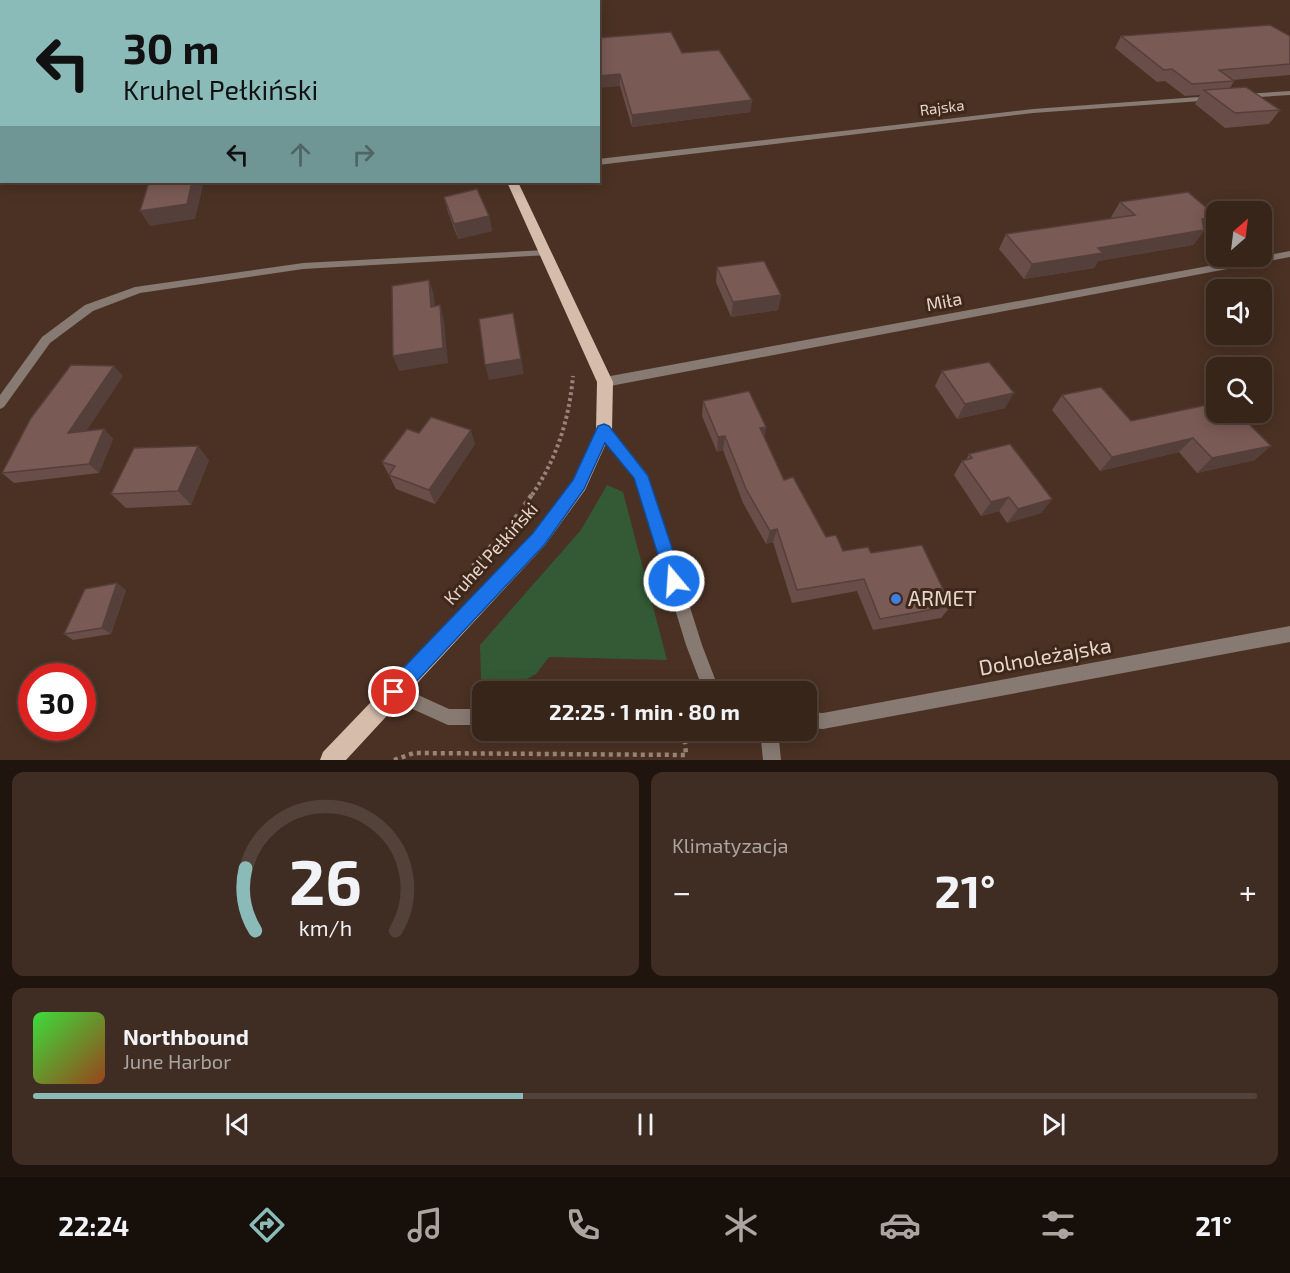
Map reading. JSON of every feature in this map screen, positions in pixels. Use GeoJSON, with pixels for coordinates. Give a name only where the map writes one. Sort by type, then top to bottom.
{"type":"FeatureCollection","features":[{"type":"Feature","properties":{"kind":"main road","name":"Kruhel Pełkiński"},"geometry":{"type":"LineString","coordinates":[[331,760],[539,539],[579,485],[604,430],[605,382],[512,183]]}},
{"type":"Feature","properties":{"kind":"street"},"geometry":{"type":"LineString","coordinates":[[1231,97],[1290,93]]}},
{"type":"Feature","properties":{"kind":"street","name":"Rajska"},"geometry":{"type":"LineString","coordinates":[[600,162],[1033,111],[1219,98]]}},
{"type":"Feature","properties":{"kind":"street"},"geometry":{"type":"LineString","coordinates":[[0,404],[46,340],[89,308],[139,290],[303,266],[545,253]]}},
{"type":"Feature","properties":{"kind":"street","name":"Miła"},"geometry":{"type":"LineString","coordinates":[[605,382],[1290,254]]}},
{"type":"Feature","properties":{"kind":"street"},"geometry":{"type":"LineString","coordinates":[[604,430],[641,476],[694,645],[708,681]]}},
{"type":"Feature","properties":{"kind":"street","name":"Dolnoleżajska"},"geometry":{"type":"LineString","coordinates":[[817,721],[1290,634]]}},
{"type":"Feature","properties":{"kind":"street"},"geometry":{"type":"LineString","coordinates":[[394,692],[448,717],[472,717]]}},
{"type":"Feature","properties":{"kind":"street"},"geometry":{"type":"LineString","coordinates":[[770,741],[772,760]]}},
{"type":"Feature","properties":{"kind":"path"},"geometry":{"type":"LineString","coordinates":[[484,597],[463,576],[513,520],[552,463],[562,441],[572,395],[572,367]]}},
{"type":"Feature","properties":{"kind":"path"},"geometry":{"type":"LineString","coordinates":[[394,760],[414,753],[686,755],[685,741]]}},
{"type":"Feature","properties":{"kind":"green space"},"geometry":{"type":"Polygon","coordinates":[[[607,485],[623,492],[667,660],[549,657],[536,674],[524,681],[481,679],[480,645],[581,530],[607,485]]]}},
{"type":"Feature","properties":{"kind":"building"},"geometry":{"type":"Polygon","coordinates":[[[1270,25],[1290,36],[1290,64],[1219,70],[1234,81],[1192,84],[1172,69],[1164,70],[1121,36],[1270,25]]]}},
{"type":"Feature","properties":{"kind":"building"},"geometry":{"type":"Polygon","coordinates":[[[671,32],[682,53],[719,50],[752,100],[632,115],[620,74],[600,76],[600,38],[671,32]]]}},
{"type":"Feature","properties":{"kind":"building"},"geometry":{"type":"Polygon","coordinates":[[[1246,87],[1280,110],[1235,113],[1204,90],[1246,87]]]}},
{"type":"Feature","properties":{"kind":"building"},"geometry":{"type":"Polygon","coordinates":[[[149,183],[192,183],[187,204],[140,211],[149,183]]]}},
{"type":"Feature","properties":{"kind":"building"},"geometry":{"type":"Polygon","coordinates":[[[477,189],[489,216],[454,224],[444,197],[477,189]]]}},
{"type":"Feature","properties":{"kind":"building"},"geometry":{"type":"Polygon","coordinates":[[[1188,192],[1206,207],[1206,218],[1202,219],[1204,230],[1098,248],[1103,253],[1032,264],[1006,234],[1135,215],[1120,202],[1188,192]]]}},
{"type":"Feature","properties":{"kind":"building"},"geometry":{"type":"Polygon","coordinates":[[[764,261],[781,295],[733,302],[717,267],[764,261]]]}},
{"type":"Feature","properties":{"kind":"building"},"geometry":{"type":"Polygon","coordinates":[[[429,280],[431,307],[440,305],[443,348],[393,356],[392,286],[429,280]]]}},
{"type":"Feature","properties":{"kind":"building"},"geometry":{"type":"Polygon","coordinates":[[[513,313],[521,359],[485,365],[479,319],[513,313]]]}},
{"type":"Feature","properties":{"kind":"building"},"geometry":{"type":"Polygon","coordinates":[[[989,362],[1014,393],[965,404],[942,371],[989,362]]]}},
{"type":"Feature","properties":{"kind":"building"},"geometry":{"type":"Polygon","coordinates":[[[71,365],[114,366],[68,433],[104,429],[89,464],[2,473],[31,418],[71,365]]]}},
{"type":"Feature","properties":{"kind":"building"},"geometry":{"type":"Polygon","coordinates":[[[1101,387],[1131,421],[1206,405],[1206,423],[1248,423],[1271,446],[1212,458],[1193,438],[1112,457],[1062,395],[1101,387]]]}},
{"type":"Feature","properties":{"kind":"building"},"geometry":{"type":"Polygon","coordinates":[[[749,391],[766,427],[760,428],[784,480],[793,477],[826,537],[836,535],[843,551],[868,547],[871,553],[922,545],[951,606],[880,619],[864,579],[797,590],[777,529],[770,531],[746,489],[725,436],[718,437],[703,401],[749,391]]]}},
{"type":"Feature","properties":{"kind":"building"},"geometry":{"type":"Polygon","coordinates":[[[431,417],[471,430],[429,490],[389,475],[395,466],[382,462],[407,429],[419,433],[431,417]]]}},
{"type":"Feature","properties":{"kind":"building"},"geometry":{"type":"Polygon","coordinates":[[[1010,444],[1052,499],[1018,509],[1009,497],[991,502],[962,461],[972,458],[969,454],[1010,444]]]}},
{"type":"Feature","properties":{"kind":"building"},"geometry":{"type":"Polygon","coordinates":[[[198,446],[178,491],[111,494],[134,448],[198,446]]]}},
{"type":"Feature","properties":{"kind":"building"},"geometry":{"type":"Polygon","coordinates":[[[117,583],[102,628],[64,634],[85,589],[117,583]]]}},
{"type":"Feature","properties":{"kind":"place","name":"ARMET"},"geometry":{"type":"Point","coordinates":[896,599]}},
{"type":"Feature","properties":{"kind":"route"},"geometry":{"type":"LineString","coordinates":[[394,692],[539,539],[579,485],[604,430],[641,476],[674,581]]}}]}
